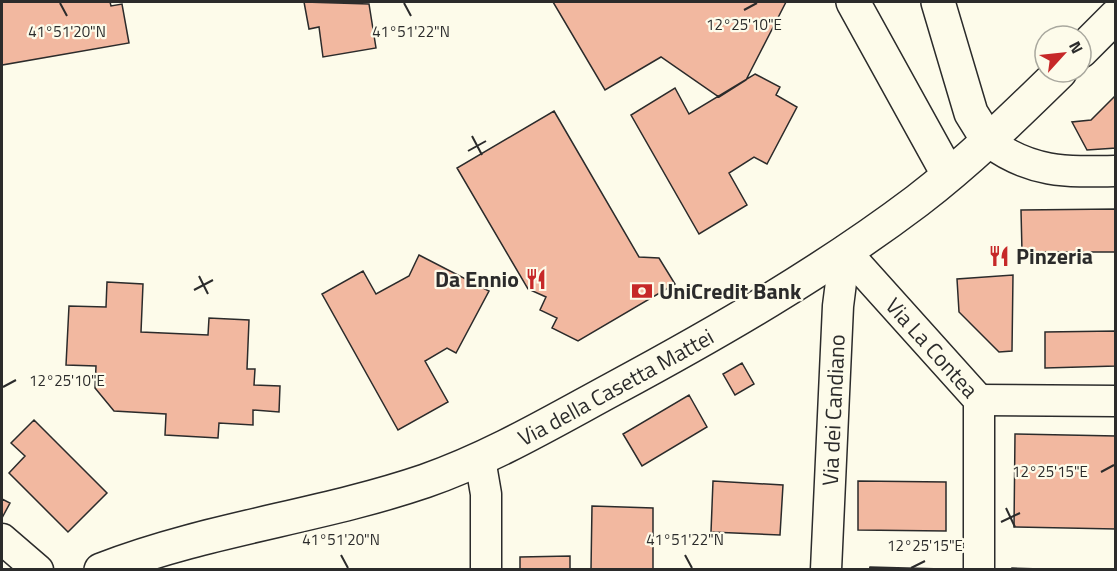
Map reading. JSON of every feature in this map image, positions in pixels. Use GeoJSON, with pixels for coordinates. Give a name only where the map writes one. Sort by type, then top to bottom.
{"type":"FeatureCollection","features":[{"type":"Feature","properties":{"kind":"main road"},"geometry":{"type":"LineString","coordinates":[[852,2],[948,174]]}},
{"type":"Feature","properties":{"kind":"main road"},"geometry":{"type":"LineString","coordinates":[[938,2],[971,113],[988,142]]}},
{"type":"Feature","properties":{"kind":"main road"},"geometry":{"type":"LineString","coordinates":[[1093,39],[1116,16]]}},
{"type":"Feature","properties":{"kind":"main road","name":"Via della Casetta Mattei"},"geometry":{"type":"LineString","coordinates":[[101,570],[174,546],[378,495],[480,459],[678,354],[845,251],[917,200],[988,142],[1048,84]]}},
{"type":"Feature","properties":{"kind":"street"},"geometry":{"type":"LineString","coordinates":[[988,142],[1014,158],[1042,168],[1060,172],[1116,171]]}},
{"type":"Feature","properties":{"kind":"street","name":"Via La Contea"},"geometry":{"type":"LineString","coordinates":[[845,251],[979,400],[979,570]]}},
{"type":"Feature","properties":{"kind":"street","name":"Via dei Candiano"},"geometry":{"type":"LineString","coordinates":[[826,570],[838,306],[845,251]]}},
{"type":"Feature","properties":{"kind":"street"},"geometry":{"type":"LineString","coordinates":[[979,400],[1116,401]]}},
{"type":"Feature","properties":{"kind":"street"},"geometry":{"type":"LineString","coordinates":[[480,459],[486,494],[486,570]]}},
{"type":"Feature","properties":{"kind":"street"},"geometry":{"type":"LineString","coordinates":[[2,539],[38,570]]}},
{"type":"Feature","properties":{"kind":"building"},"geometry":{"type":"Polygon","coordinates":[[[2,2],[110,2],[111,6],[122,4],[129,43],[2,65],[2,2]]]}},
{"type":"Feature","properties":{"kind":"building"},"geometry":{"type":"Polygon","coordinates":[[[304,2],[369,4],[376,48],[323,57],[319,27],[309,29],[304,2]]]}},
{"type":"Feature","properties":{"kind":"building"},"geometry":{"type":"Polygon","coordinates":[[[553,2],[786,2],[746,80],[719,97],[661,57],[605,90],[553,2]]]}},
{"type":"Feature","properties":{"kind":"building"},"geometry":{"type":"Polygon","coordinates":[[[755,74],[780,87],[776,95],[797,107],[767,164],[754,157],[729,173],[747,205],[699,234],[631,115],[675,88],[689,114],[755,74]]]}},
{"type":"Feature","properties":{"kind":"building"},"geometry":{"type":"Polygon","coordinates":[[[1116,95],[1116,148],[1087,150],[1072,122],[1091,120],[1116,95]]]}},
{"type":"Feature","properties":{"kind":"building"},"geometry":{"type":"Polygon","coordinates":[[[554,111],[639,257],[659,258],[675,284],[578,341],[552,328],[557,318],[540,310],[546,297],[528,289],[457,168],[554,111]]]}},
{"type":"Feature","properties":{"kind":"building"},"geometry":{"type":"Polygon","coordinates":[[[1116,209],[1116,252],[1022,252],[1021,210],[1116,209]]]}},
{"type":"Feature","properties":{"kind":"building"},"geometry":{"type":"Polygon","coordinates":[[[419,255],[489,291],[456,353],[447,348],[425,361],[448,402],[398,430],[322,294],[363,271],[376,294],[409,276],[419,255]]]}},
{"type":"Feature","properties":{"kind":"building"},"geometry":{"type":"Polygon","coordinates":[[[1013,275],[1012,351],[999,352],[959,312],[957,279],[1013,275]]]}},
{"type":"Feature","properties":{"kind":"building"},"geometry":{"type":"Polygon","coordinates":[[[107,282],[143,284],[141,332],[208,335],[209,318],[249,320],[247,369],[255,369],[254,385],[280,386],[279,412],[253,410],[253,425],[219,423],[218,438],[165,435],[166,414],[114,411],[95,388],[96,366],[66,365],[69,306],[106,307],[107,282]]]}},
{"type":"Feature","properties":{"kind":"building"},"geometry":{"type":"Polygon","coordinates":[[[1116,331],[1116,366],[1045,368],[1045,332],[1116,331]]]}},
{"type":"Feature","properties":{"kind":"building"},"geometry":{"type":"Polygon","coordinates":[[[742,363],[754,384],[735,395],[723,374],[742,363]]]}},
{"type":"Feature","properties":{"kind":"building"},"geometry":{"type":"Polygon","coordinates":[[[689,395],[707,427],[642,466],[623,434],[689,395]]]}},
{"type":"Feature","properties":{"kind":"building"},"geometry":{"type":"Polygon","coordinates":[[[34,420],[107,493],[68,532],[9,473],[25,456],[11,443],[34,420]]]}},
{"type":"Feature","properties":{"kind":"building"},"geometry":{"type":"Polygon","coordinates":[[[1015,434],[1116,436],[1116,529],[1014,527],[1015,434]]]}},
{"type":"Feature","properties":{"kind":"building"},"geometry":{"type":"Polygon","coordinates":[[[713,481],[783,485],[780,535],[711,532],[713,481]]]}},
{"type":"Feature","properties":{"kind":"building"},"geometry":{"type":"Polygon","coordinates":[[[858,481],[946,482],[946,531],[858,530],[858,481]]]}},
{"type":"Feature","properties":{"kind":"building"},"geometry":{"type":"Polygon","coordinates":[[[2,499],[10,503],[2,518],[2,499]]]}},
{"type":"Feature","properties":{"kind":"building"},"geometry":{"type":"Polygon","coordinates":[[[592,506],[653,508],[653,570],[591,570],[592,506]]]}},
{"type":"Feature","properties":{"kind":"building"},"geometry":{"type":"Polygon","coordinates":[[[570,556],[570,570],[520,570],[520,557],[570,556]]]}},
{"type":"Feature","properties":{"kind":"building"},"geometry":{"type":"Polygon","coordinates":[[[870,567],[942,569],[942,570],[869,570],[870,567]]]}},
{"type":"Feature","properties":{"kind":"building"},"geometry":{"type":"Polygon","coordinates":[[[1012,568],[1075,570],[1012,570],[1012,568]]]}},
{"type":"Feature","properties":{"kind":"place","name":"Pinzeria"},"geometry":{"type":"Point","coordinates":[999,256]}},
{"type":"Feature","properties":{"kind":"place","name":"Da Ennio"},"geometry":{"type":"Point","coordinates":[536,279]}},
{"type":"Feature","properties":{"kind":"place","name":"UniCredit Bank"},"geometry":{"type":"Point","coordinates":[642,291]}}]}
